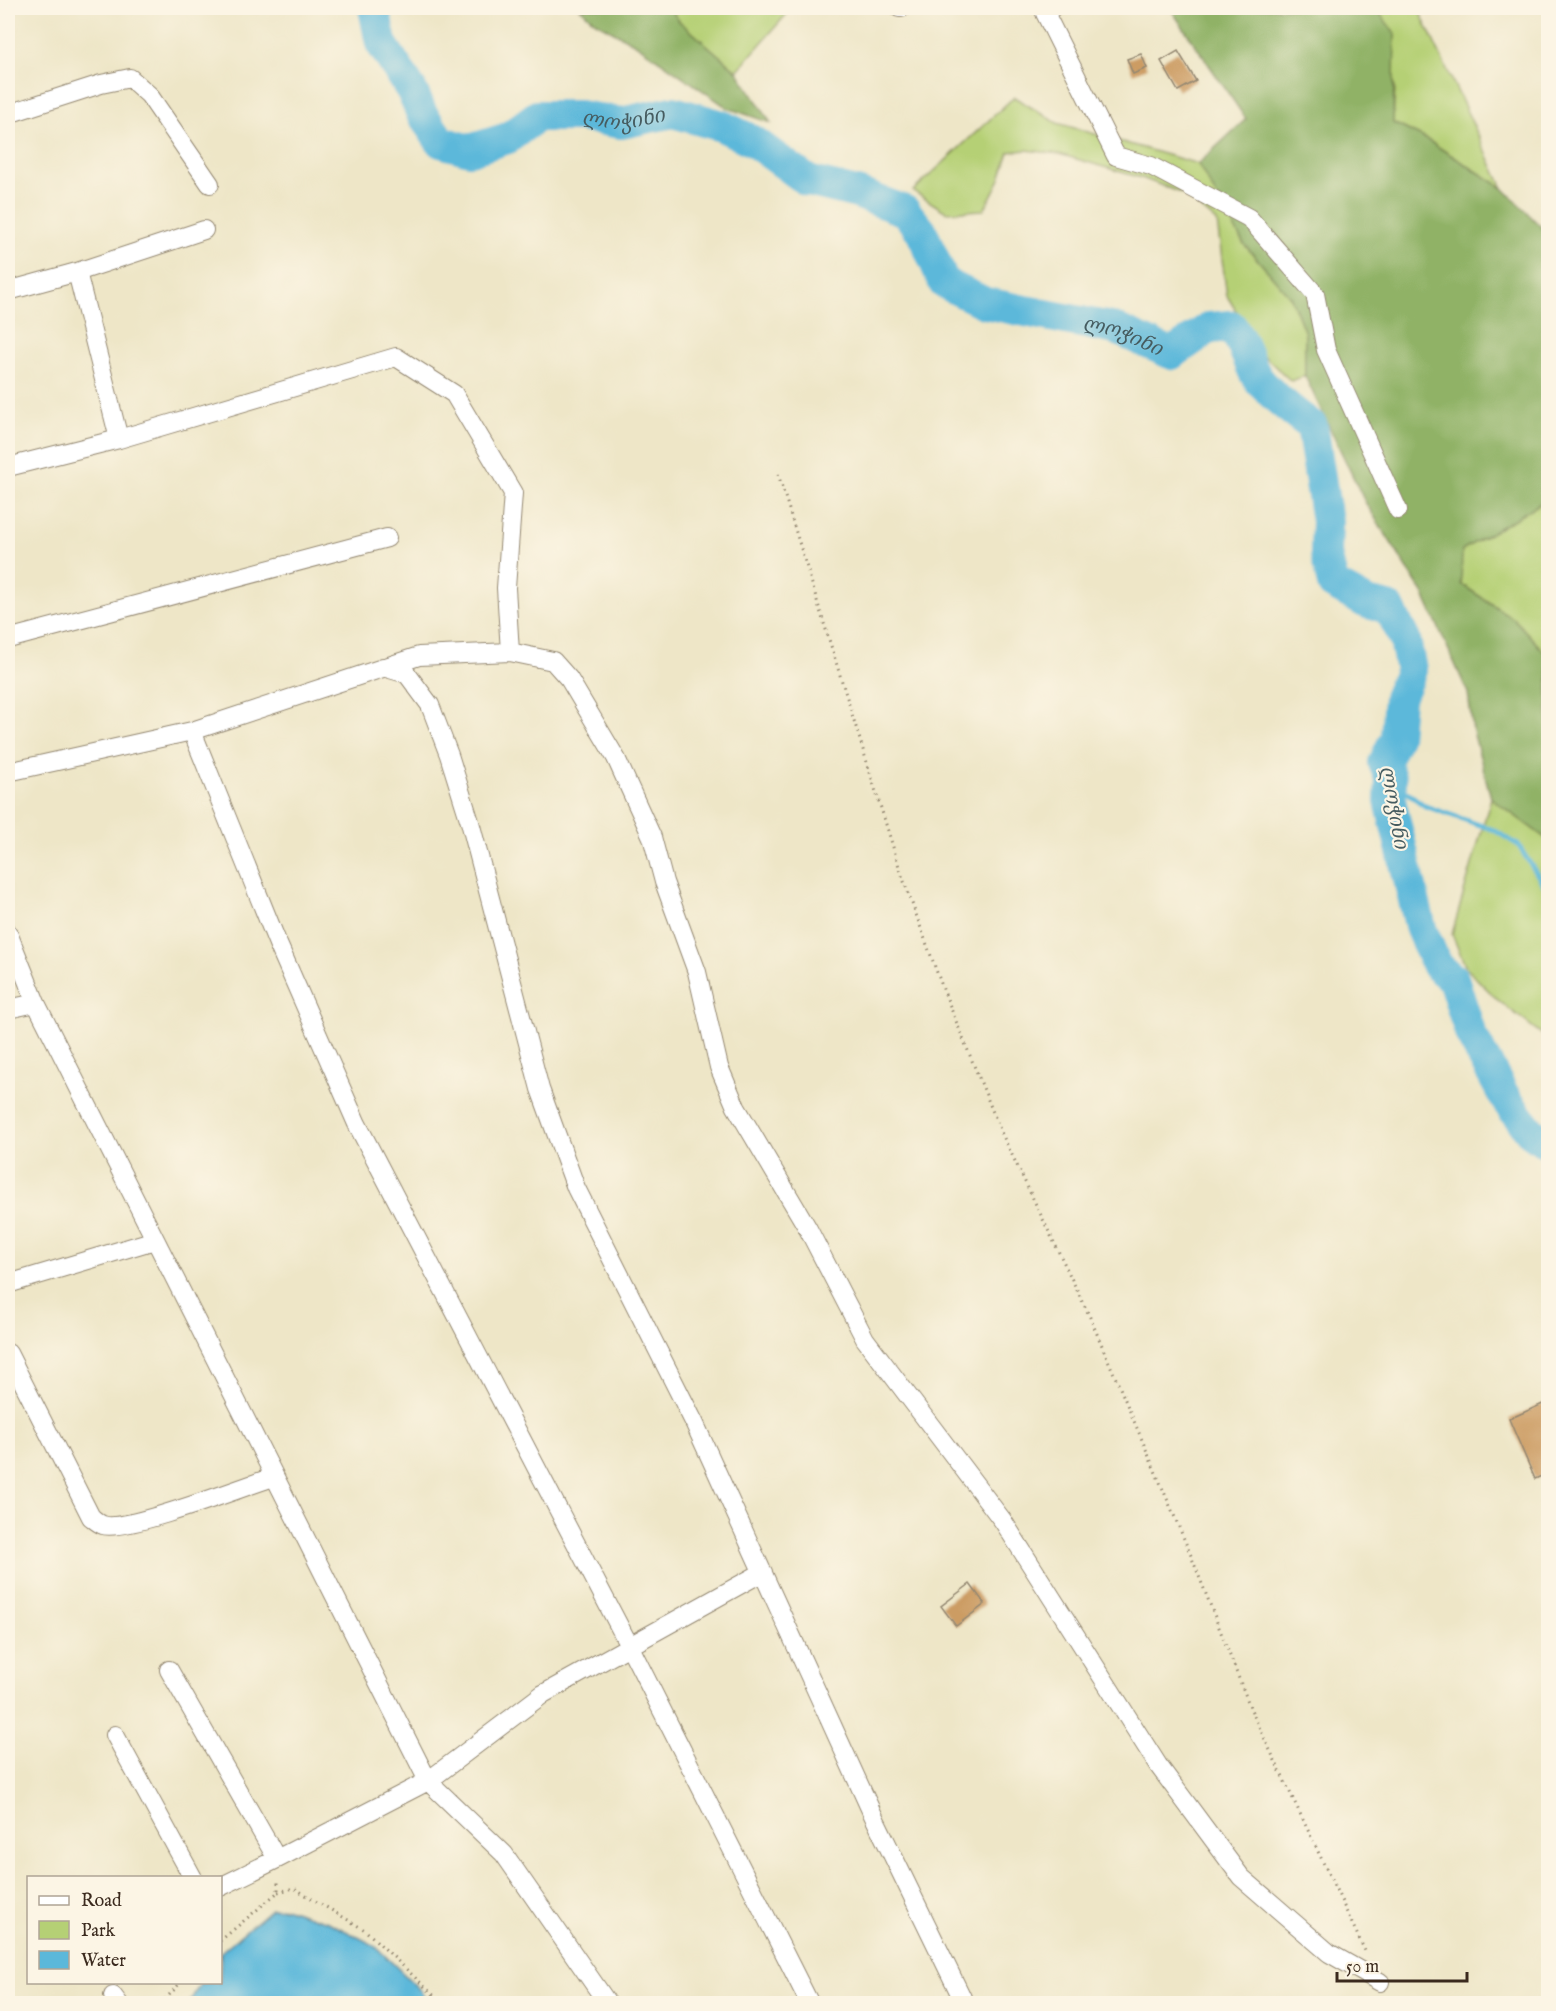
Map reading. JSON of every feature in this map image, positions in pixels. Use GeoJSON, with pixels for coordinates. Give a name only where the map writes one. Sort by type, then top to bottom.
{"type":"FeatureCollection","features":[{"type":"Feature","properties":{"kind":"street"},"geometry":{"type":"LineString","coordinates":[[1042,10],[1116,156],[1151,166],[1249,218],[1315,294],[1326,350],[1398,510]]}},
{"type":"Feature","properties":{"kind":"street"},"geometry":{"type":"LineString","coordinates":[[8,114],[101,84],[130,78],[149,96],[210,184]]}},
{"type":"Feature","properties":{"kind":"street"},"geometry":{"type":"LineString","coordinates":[[8,291],[77,272],[204,230]]}},
{"type":"Feature","properties":{"kind":"street"},"geometry":{"type":"LineString","coordinates":[[77,272],[119,439]]}},
{"type":"Feature","properties":{"kind":"street"},"geometry":{"type":"LineString","coordinates":[[8,467],[119,439],[396,357],[454,394],[513,493],[506,588],[510,652]]}},
{"type":"Feature","properties":{"kind":"street"},"geometry":{"type":"LineString","coordinates":[[8,639],[387,538]]}},
{"type":"Feature","properties":{"kind":"street"},"geometry":{"type":"LineString","coordinates":[[8,772],[192,731],[419,656],[510,652],[553,661],[570,679],[616,758],[652,837],[664,882],[697,972],[719,1067],[736,1107],[807,1227],[865,1339],[1003,1521],[1158,1765],[1241,1877],[1329,1953],[1380,1982]]}},
{"type":"Feature","properties":{"kind":"street"},"geometry":{"type":"LineString","coordinates":[[382,667],[407,674],[430,705],[470,822],[540,1089],[576,1188],[694,1422],[873,1815],[965,2004]]}},
{"type":"Feature","properties":{"kind":"street"},"geometry":{"type":"LineString","coordinates":[[192,731],[278,944],[357,1124],[630,1647],[810,2004]]}},
{"type":"Feature","properties":{"kind":"street"},"geometry":{"type":"LineString","coordinates":[[8,933],[36,1003],[428,1781],[504,1854],[608,2004]]}},
{"type":"Feature","properties":{"kind":"street"},"geometry":{"type":"LineString","coordinates":[[8,1009],[36,1003]]}},
{"type":"Feature","properties":{"kind":"street"},"geometry":{"type":"LineString","coordinates":[[8,1284],[155,1240]]}},
{"type":"Feature","properties":{"kind":"street"},"geometry":{"type":"LineString","coordinates":[[8,1353],[91,1518],[103,1526],[115,1526],[157,1515],[273,1477]]}},
{"type":"Feature","properties":{"kind":"street"},"geometry":{"type":"LineString","coordinates":[[222,1886],[428,1781],[543,1694],[763,1572]]}},
{"type":"Feature","properties":{"kind":"street"},"geometry":{"type":"LineString","coordinates":[[169,1670],[277,1859]]}},
{"type":"Feature","properties":{"kind":"street"},"geometry":{"type":"LineString","coordinates":[[115,1735],[192,1876]]}},
{"type":"Feature","properties":{"kind":"path"},"geometry":{"type":"LineString","coordinates":[[778,474],[901,873],[943,989],[1001,1132],[1094,1326],[1190,1553],[1252,1712],[1380,1982]]}},
{"type":"Feature","properties":{"kind":"path"},"geometry":{"type":"LineString","coordinates":[[277,1859],[278,1892]]}},
{"type":"Feature","properties":{"kind":"path"},"geometry":{"type":"LineString","coordinates":[[222,1939],[278,1892],[294,1888],[365,1930],[443,2004]]}},
{"type":"Feature","properties":{"kind":"path"},"geometry":{"type":"LineString","coordinates":[[160,2004],[180,1984]]}},
{"type":"Feature","properties":{"kind":"green space"},"geometry":{"type":"Polygon","coordinates":[[[580,8],[670,8],[679,21],[737,71],[771,123],[728,108],[637,45],[594,21],[580,8]]]}},
{"type":"Feature","properties":{"kind":"green space"},"geometry":{"type":"Polygon","coordinates":[[[670,8],[792,8],[737,71],[679,21],[670,8]]]}},
{"type":"Feature","properties":{"kind":"green space"},"geometry":{"type":"Polygon","coordinates":[[[1170,8],[1376,8],[1395,34],[1393,123],[1424,138],[1503,188],[1548,234],[1548,499],[1462,550],[1461,584],[1514,619],[1548,656],[1548,840],[1491,798],[1473,731],[1468,693],[1423,593],[1365,502],[1305,376],[1305,333],[1291,298],[1244,244],[1198,164],[1246,119],[1170,8]]]}},
{"type":"Feature","properties":{"kind":"green space"},"geometry":{"type":"Polygon","coordinates":[[[1376,8],[1418,8],[1503,188],[1424,138],[1393,123],[1395,87],[1376,8]]]}},
{"type":"Feature","properties":{"kind":"green space"},"geometry":{"type":"Polygon","coordinates":[[[1014,97],[1057,123],[1198,164],[1244,244],[1291,297],[1305,333],[1305,376],[1291,381],[1263,355],[1227,296],[1217,222],[1184,194],[1142,178],[1059,154],[1026,150],[1009,152],[1000,179],[984,210],[946,212],[913,191],[1014,97]]]}},
{"type":"Feature","properties":{"kind":"green space"},"geometry":{"type":"Polygon","coordinates":[[[1548,499],[1548,656],[1514,619],[1461,584],[1461,550],[1548,499]]]}},
{"type":"Feature","properties":{"kind":"green space"},"geometry":{"type":"Polygon","coordinates":[[[1491,798],[1548,840],[1548,1039],[1499,1001],[1466,968],[1452,934],[1491,798]]]}},
{"type":"Feature","properties":{"kind":"water"},"geometry":{"type":"Polygon","coordinates":[[[284,1908],[328,1922],[374,1945],[421,1991],[426,2003],[189,2003],[200,1984],[222,1984],[222,1951],[271,1909],[284,1908]]]}},
{"type":"Feature","properties":{"kind":"building"},"geometry":{"type":"Polygon","coordinates":[[[1178,51],[1196,81],[1178,91],[1161,61],[1178,51]]]}},
{"type":"Feature","properties":{"kind":"building"},"geometry":{"type":"Polygon","coordinates":[[[1141,54],[1147,68],[1133,74],[1127,59],[1141,54]]]}},
{"type":"Feature","properties":{"kind":"building"},"geometry":{"type":"Polygon","coordinates":[[[1545,1403],[1548,1412],[1548,1473],[1535,1479],[1509,1419],[1545,1403]]]}},
{"type":"Feature","properties":{"kind":"building"},"geometry":{"type":"Polygon","coordinates":[[[970,1584],[985,1604],[956,1626],[941,1606],[970,1584]]]}},
{"type":"Feature","properties":{"kind":"waterway","name":"ლოჭინი"},"geometry":{"type":"LineString","coordinates":[[374,8],[381,43],[441,142],[470,150],[508,138],[537,116],[580,116],[621,123],[673,112],[722,126],[753,141],[808,181],[857,193],[905,211],[922,232],[944,283],[985,303],[1116,329],[1172,354],[1209,328],[1231,326],[1258,379],[1280,401],[1312,426],[1327,521],[1326,554],[1333,584],[1367,603],[1389,608],[1405,640],[1411,670],[1399,698],[1396,737],[1384,763],[1391,780],[1390,801],[1421,929],[1437,966],[1453,979],[1471,1035],[1507,1101],[1530,1131],[1548,1144]]}},
{"type":"Feature","properties":{"kind":"waterway"},"geometry":{"type":"LineString","coordinates":[[1391,780],[1425,806],[1494,830],[1518,845],[1548,891]]}}]}
